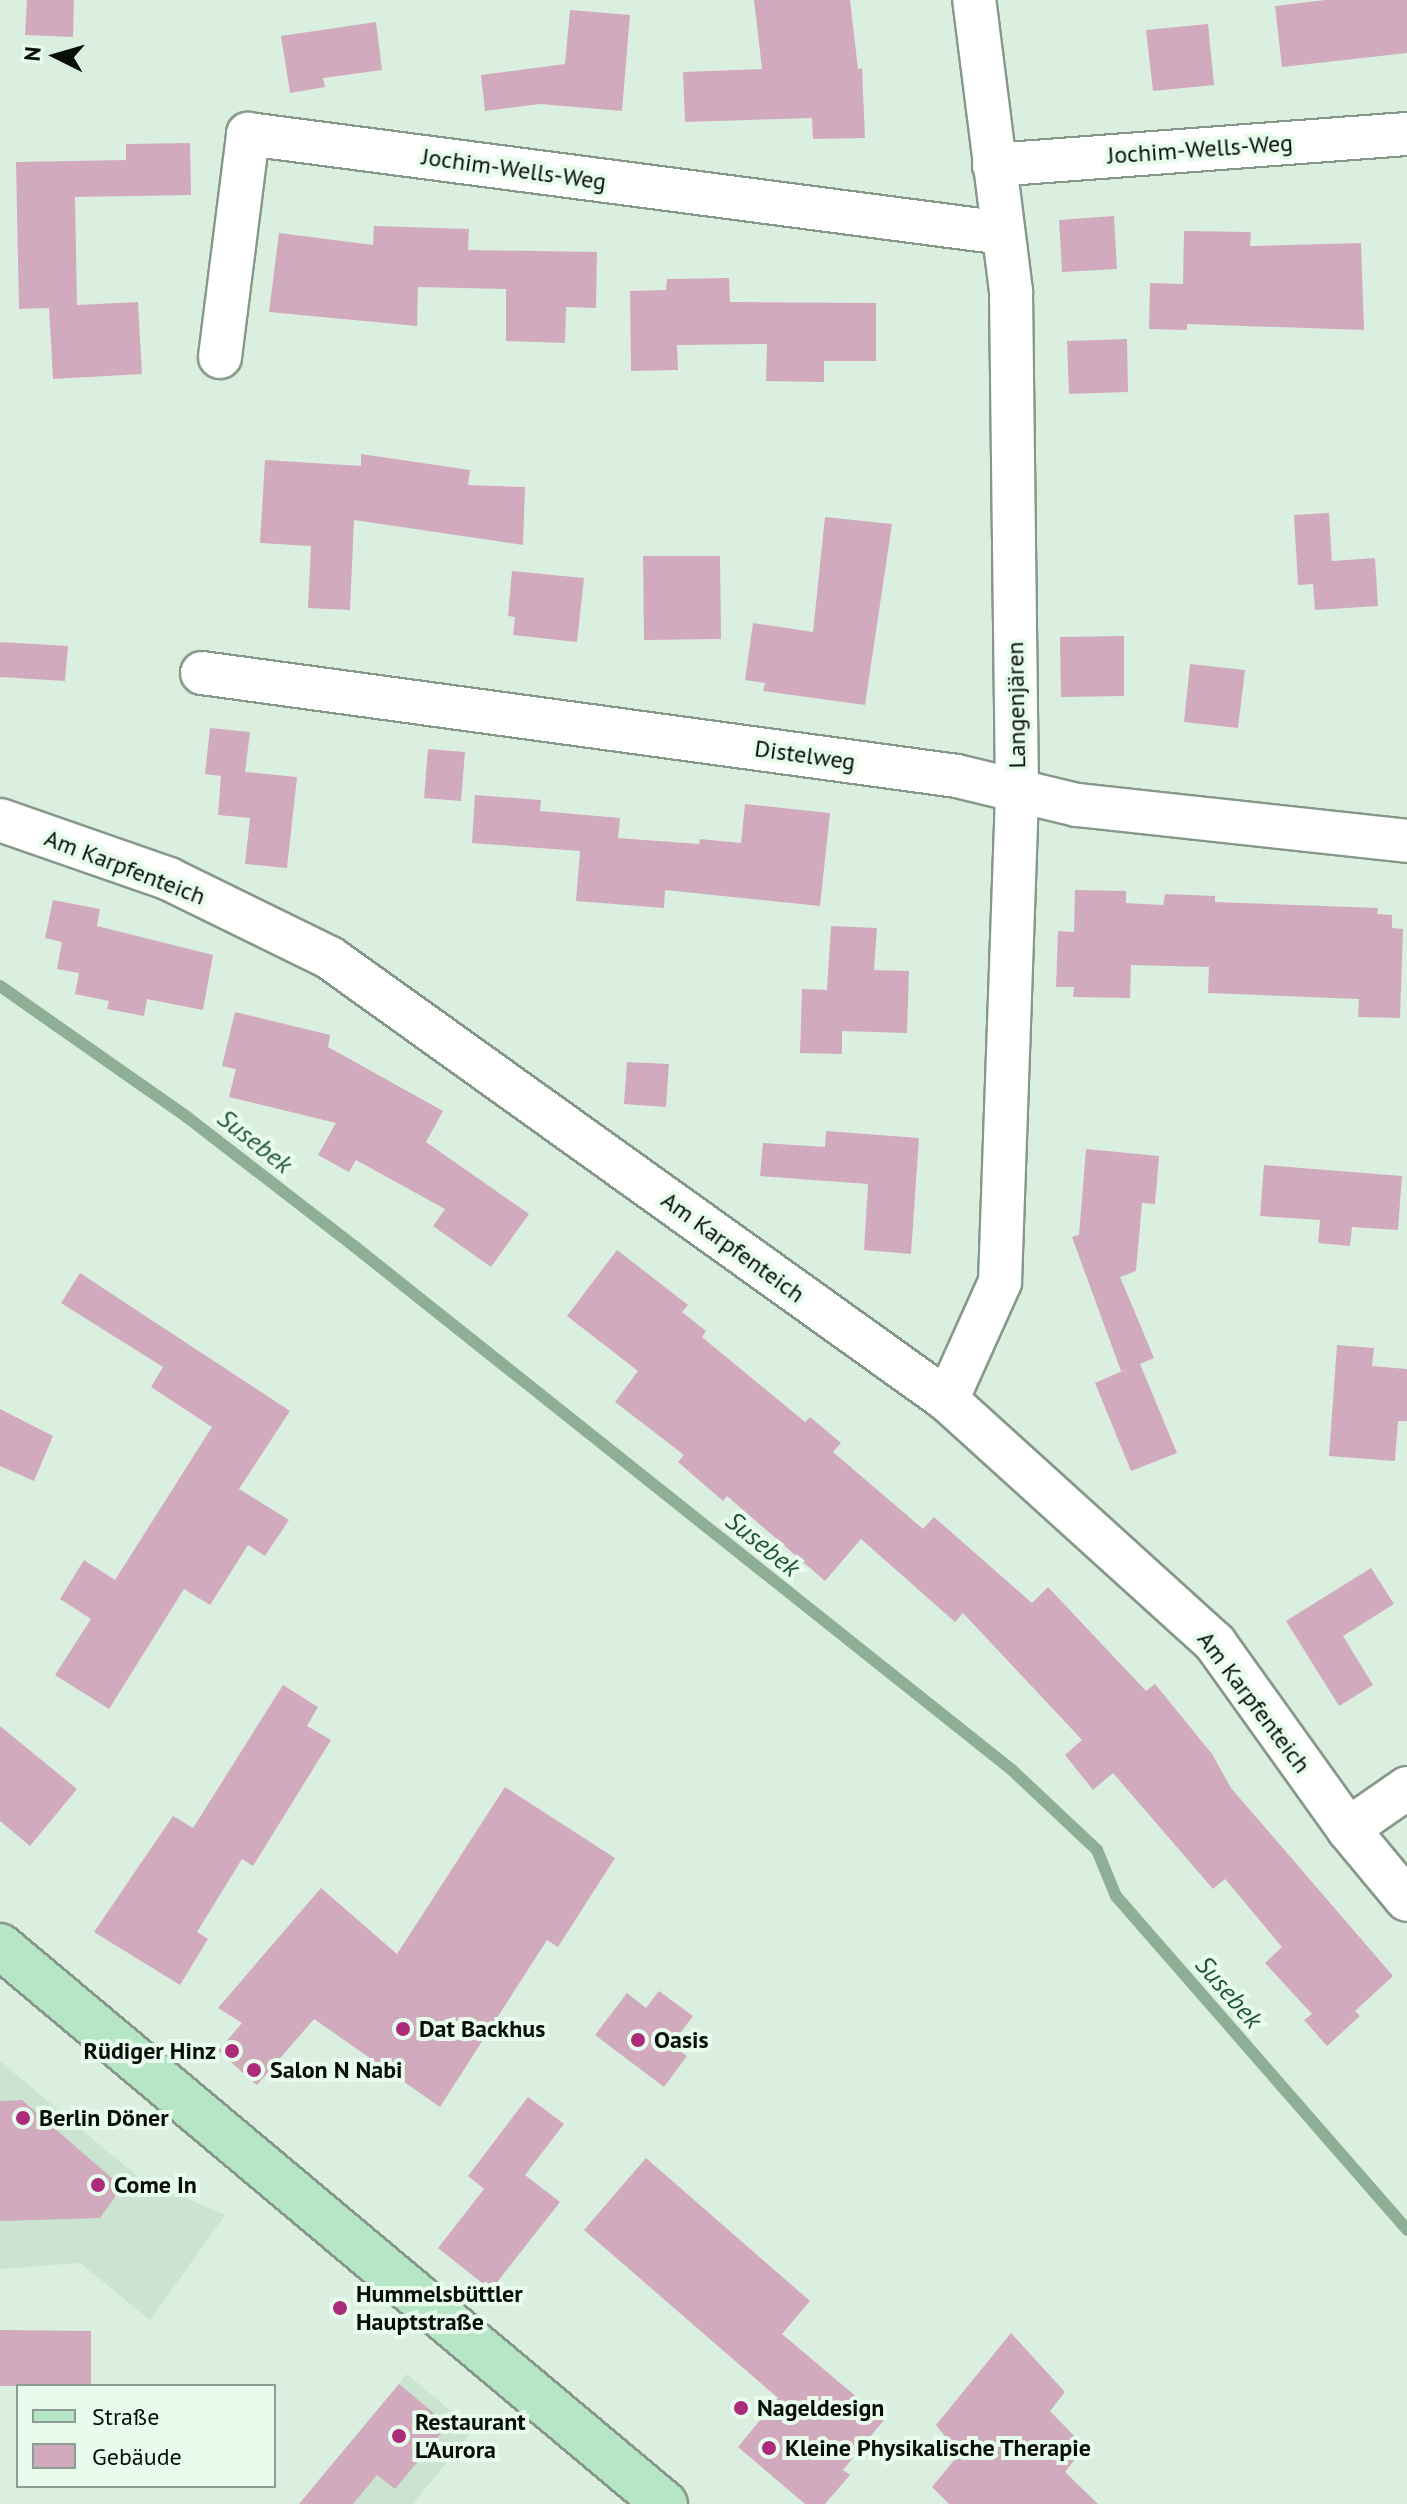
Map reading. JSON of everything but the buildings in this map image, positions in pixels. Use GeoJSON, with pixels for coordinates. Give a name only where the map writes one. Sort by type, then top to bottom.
{"type":"FeatureCollection","features":[{"type":"Feature","properties":{"kind":"main road"},"geometry":{"type":"LineString","coordinates":[[0,1946],[665,2504]]}},
{"type":"Feature","properties":{"kind":"street","name":"Langenjären"},"geometry":{"type":"LineString","coordinates":[[947,1400],[1000,1282],[1017,791],[1011,291],[974,0]]}},
{"type":"Feature","properties":{"kind":"street","name":"Jochim-Wells-Weg"},"geometry":{"type":"LineString","coordinates":[[220,357],[248,134],[1003,233]]}},
{"type":"Feature","properties":{"kind":"street","name":"Jochim-Wells-Weg"},"geometry":{"type":"LineString","coordinates":[[994,165],[1407,134]]}},
{"type":"Feature","properties":{"kind":"street","name":"Distelweg"},"geometry":{"type":"LineString","coordinates":[[202,673],[957,776],[1077,805],[1407,841]]}},
{"type":"Feature","properties":{"kind":"street","name":"Am Karpfenteich"},"geometry":{"type":"LineString","coordinates":[[0,820],[169,879],[330,958],[947,1400],[1215,1643],[1348,1829],[1407,1900]]}},
{"type":"Feature","properties":{"kind":"street"},"geometry":{"type":"LineString","coordinates":[[1348,1829],[1407,1788]]}},
{"type":"Feature","properties":{"kind":"shaded area"},"geometry":{"type":"Polygon","coordinates":[[[0,2061],[138,2177],[225,2215],[150,2320],[80,2263],[0,2269],[0,2061]]]}},
{"type":"Feature","properties":{"kind":"shaded area"},"geometry":{"type":"Polygon","coordinates":[[[407,2374],[473,2430],[413,2504],[299,2504],[407,2374]]]}},
{"type":"Feature","properties":{"kind":"waterway","name":"Susebek"},"geometry":{"type":"LineString","coordinates":[[0,986],[187,1117],[354,1246],[1012,1770],[1097,1850],[1116,1896],[1407,2230]]}},
{"type":"Feature","properties":{"kind":"place","name":"Dat Backhus"},"geometry":{"type":"Point","coordinates":[403,2029]}},
{"type":"Feature","properties":{"kind":"place","name":"Oasis"},"geometry":{"type":"Point","coordinates":[638,2040]}},
{"type":"Feature","properties":{"kind":"place","name":"Rüdiger Hinz"},"geometry":{"type":"Point","coordinates":[232,2051]}},
{"type":"Feature","properties":{"kind":"place","name":"Salon N Nabi"},"geometry":{"type":"Point","coordinates":[254,2070]}},
{"type":"Feature","properties":{"kind":"place","name":"Berlin Döner"},"geometry":{"type":"Point","coordinates":[23,2118]}},
{"type":"Feature","properties":{"kind":"place","name":"Come In"},"geometry":{"type":"Point","coordinates":[98,2185]}},
{"type":"Feature","properties":{"kind":"place","name":"Hummelsbüttler Hauptstraße"},"geometry":{"type":"Point","coordinates":[340,2308]}},
{"type":"Feature","properties":{"kind":"place","name":"Nageldesign"},"geometry":{"type":"Point","coordinates":[741,2408]}},
{"type":"Feature","properties":{"kind":"place","name":"Restaurant L'Aurora"},"geometry":{"type":"Point","coordinates":[399,2436]}},
{"type":"Feature","properties":{"kind":"place","name":"Kleine Physikalische Therapie"},"geometry":{"type":"Point","coordinates":[769,2448]}}]}
